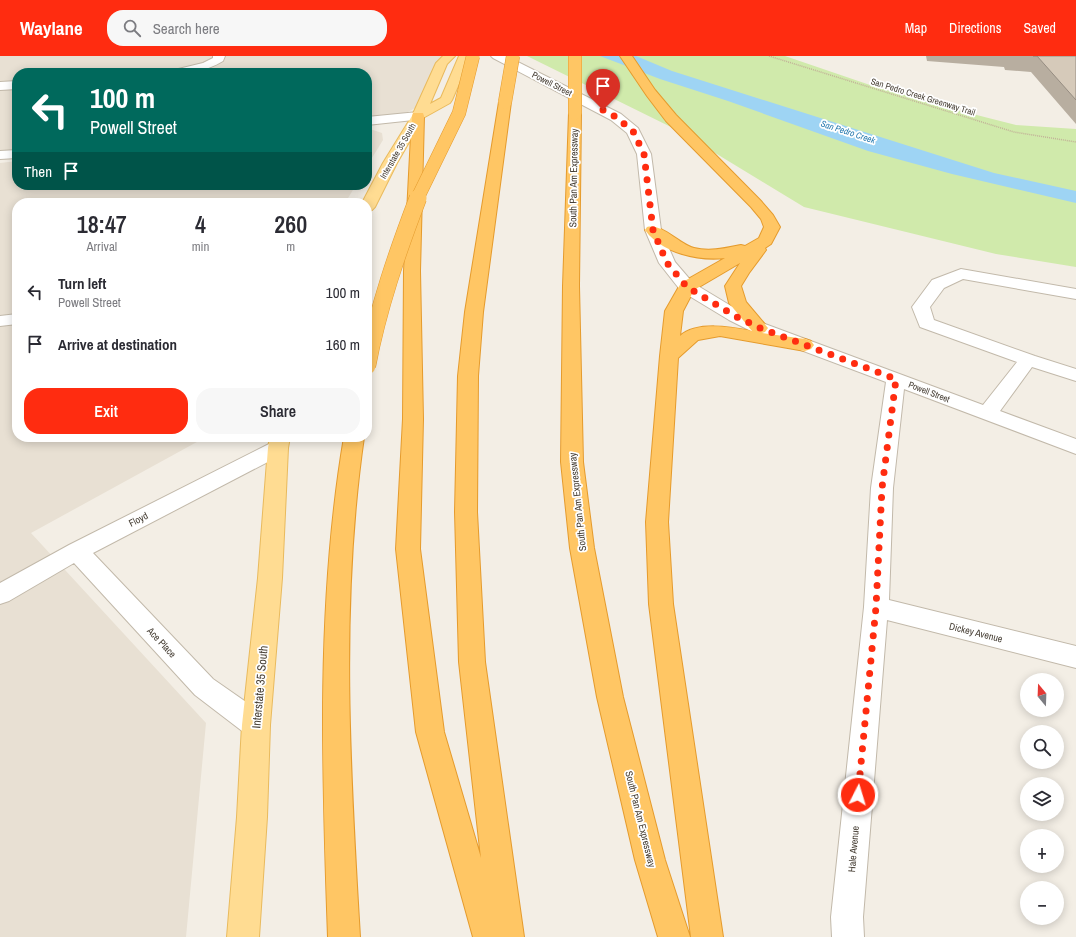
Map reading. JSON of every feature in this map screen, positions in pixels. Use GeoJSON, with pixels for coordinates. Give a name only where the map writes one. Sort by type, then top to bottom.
{"type":"FeatureCollection","features":[{"type":"Feature","properties":{"kind":"highway"},"geometry":{"type":"LineString","coordinates":[[372,339],[398,248],[420,191],[459,113],[473,56]]}},
{"type":"Feature","properties":{"kind":"highway"},"geometry":{"type":"LineString","coordinates":[[508,937],[472,662],[466,512],[468,376],[474,312],[513,56]]}},
{"type":"Feature","properties":{"kind":"highway","name":"South Pan Am Expressway"},"geometry":{"type":"LineString","coordinates":[[575,56],[571,286],[572,462],[582,548],[610,697],[650,860],[674,937]]}},
{"type":"Feature","properties":{"kind":"highway"},"geometry":{"type":"LineString","coordinates":[[626,56],[651,93],[671,118],[768,218],[772,227],[765,241],[741,272],[733,286],[738,303],[760,328]]}},
{"type":"Feature","properties":{"kind":"highway"},"geometry":{"type":"LineString","coordinates":[[418,116],[412,271],[413,419],[408,549],[430,732],[489,937]]}},
{"type":"Feature","properties":{"kind":"highway"},"geometry":{"type":"LineString","coordinates":[[653,230],[668,242],[694,254],[714,254],[740,250],[765,241]]}},
{"type":"Feature","properties":{"kind":"highway"},"geometry":{"type":"LineString","coordinates":[[707,937],[670,654],[661,604],[657,522],[669,356],[674,311],[687,287],[765,241]]}},
{"type":"Feature","properties":{"kind":"highway"},"geometry":{"type":"LineString","coordinates":[[669,356],[692,335],[720,331],[805,345]]}},
{"type":"Feature","properties":{"kind":"highway"},"geometry":{"type":"LineString","coordinates":[[344,937],[337,790],[336,650],[341,554],[354,442]]}},
{"type":"Feature","properties":{"kind":"main road","name":"Interstate 35 South"},"geometry":{"type":"LineString","coordinates":[[371,198],[418,116],[442,63],[449,56]]}},
{"type":"Feature","properties":{"kind":"main road","name":"Interstate 35 South"},"geometry":{"type":"LineString","coordinates":[[418,116],[446,100],[465,56]]}},
{"type":"Feature","properties":{"kind":"main road","name":"Interstate 35 South"},"geometry":{"type":"LineString","coordinates":[[243,937],[252,817],[256,725],[270,578],[279,442]]}},
{"type":"Feature","properties":{"kind":"street"},"geometry":{"type":"LineString","coordinates":[[198,68],[207,66],[219,58],[219,56]]}},
{"type":"Feature","properties":{"kind":"street","name":"Powell Street"},"geometry":{"type":"LineString","coordinates":[[497,56],[616,117],[633,131],[644,154],[653,230],[667,263],[687,287],[735,316],[760,328],[1076,447]]}},
{"type":"Feature","properties":{"kind":"street"},"geometry":{"type":"LineString","coordinates":[[0,86],[12,85]]}},
{"type":"Feature","properties":{"kind":"street"},"geometry":{"type":"LineString","coordinates":[[372,121],[418,116]]}},
{"type":"Feature","properties":{"kind":"street"},"geometry":{"type":"LineString","coordinates":[[0,155],[12,154]]}},
{"type":"Feature","properties":{"kind":"street"},"geometry":{"type":"LineString","coordinates":[[1076,294],[961,274],[938,284],[922,307],[926,323],[1028,360],[1076,375]]}},
{"type":"Feature","properties":{"kind":"street"},"geometry":{"type":"LineString","coordinates":[[0,320],[12,319]]}},
{"type":"Feature","properties":{"kind":"street"},"geometry":{"type":"LineString","coordinates":[[987,414],[1028,360]]}},
{"type":"Feature","properties":{"kind":"street","name":"Hale Avenue"},"geometry":{"type":"LineString","coordinates":[[848,937],[847,917],[876,607],[882,488],[896,379]]}},
{"type":"Feature","properties":{"kind":"street","name":"Floyd"},"geometry":{"type":"LineString","coordinates":[[0,594],[279,442]]}},
{"type":"Feature","properties":{"kind":"street","name":"Ace Place"},"geometry":{"type":"LineString","coordinates":[[77,551],[204,687],[256,725]]}},
{"type":"Feature","properties":{"kind":"street","name":"Dickey Avenue"},"geometry":{"type":"LineString","coordinates":[[876,607],[1076,657]]}},
{"type":"Feature","properties":{"kind":"path","name":"San Pedro Creek Greenway Trail"},"geometry":{"type":"LineString","coordinates":[[769,56],[1014,132],[1076,142]]}},
{"type":"Feature","properties":{"kind":"shaded area"},"geometry":{"type":"Polygon","coordinates":[[[0,56],[442,56],[417,107],[406,113],[372,116],[372,68],[12,68],[12,150],[0,151],[0,56]]]}},
{"type":"Feature","properties":{"kind":"shaded area"},"geometry":{"type":"Polygon","coordinates":[[[372,130],[382,133],[383,140],[372,158],[372,130]]]}},
{"type":"Feature","properties":{"kind":"shaded area"},"geometry":{"type":"Polygon","coordinates":[[[12,162],[12,190],[353,190],[348,198],[12,198],[12,442],[197,442],[31,533],[206,723],[186,937],[0,937],[0,163],[12,162]]]}},
{"type":"Feature","properties":{"kind":"green space"},"geometry":{"type":"Polygon","coordinates":[[[527,56],[785,56],[870,85],[953,109],[1016,125],[1076,129],[1076,267],[996,254],[804,207],[679,131],[527,56]]]}},
{"type":"Feature","properties":{"kind":"water","name":"San Pedro Creek"},"geometry":{"type":"Polygon","coordinates":[[[600,56],[636,56],[672,71],[994,173],[1076,191],[1076,203],[952,174],[868,151],[728,101],[660,79],[600,56]]]}},
{"type":"Feature","properties":{"kind":"building"},"geometry":{"type":"Polygon","coordinates":[[[1037,56],[1076,56],[1076,100],[1037,56]]]}},
{"type":"Feature","properties":{"kind":"route"},"geometry":{"type":"LineString","coordinates":[[603,110],[616,117],[633,131],[644,154],[653,230],[667,263],[687,287],[735,316],[760,328],[896,379],[882,488],[876,607],[858,795]]}}]}
